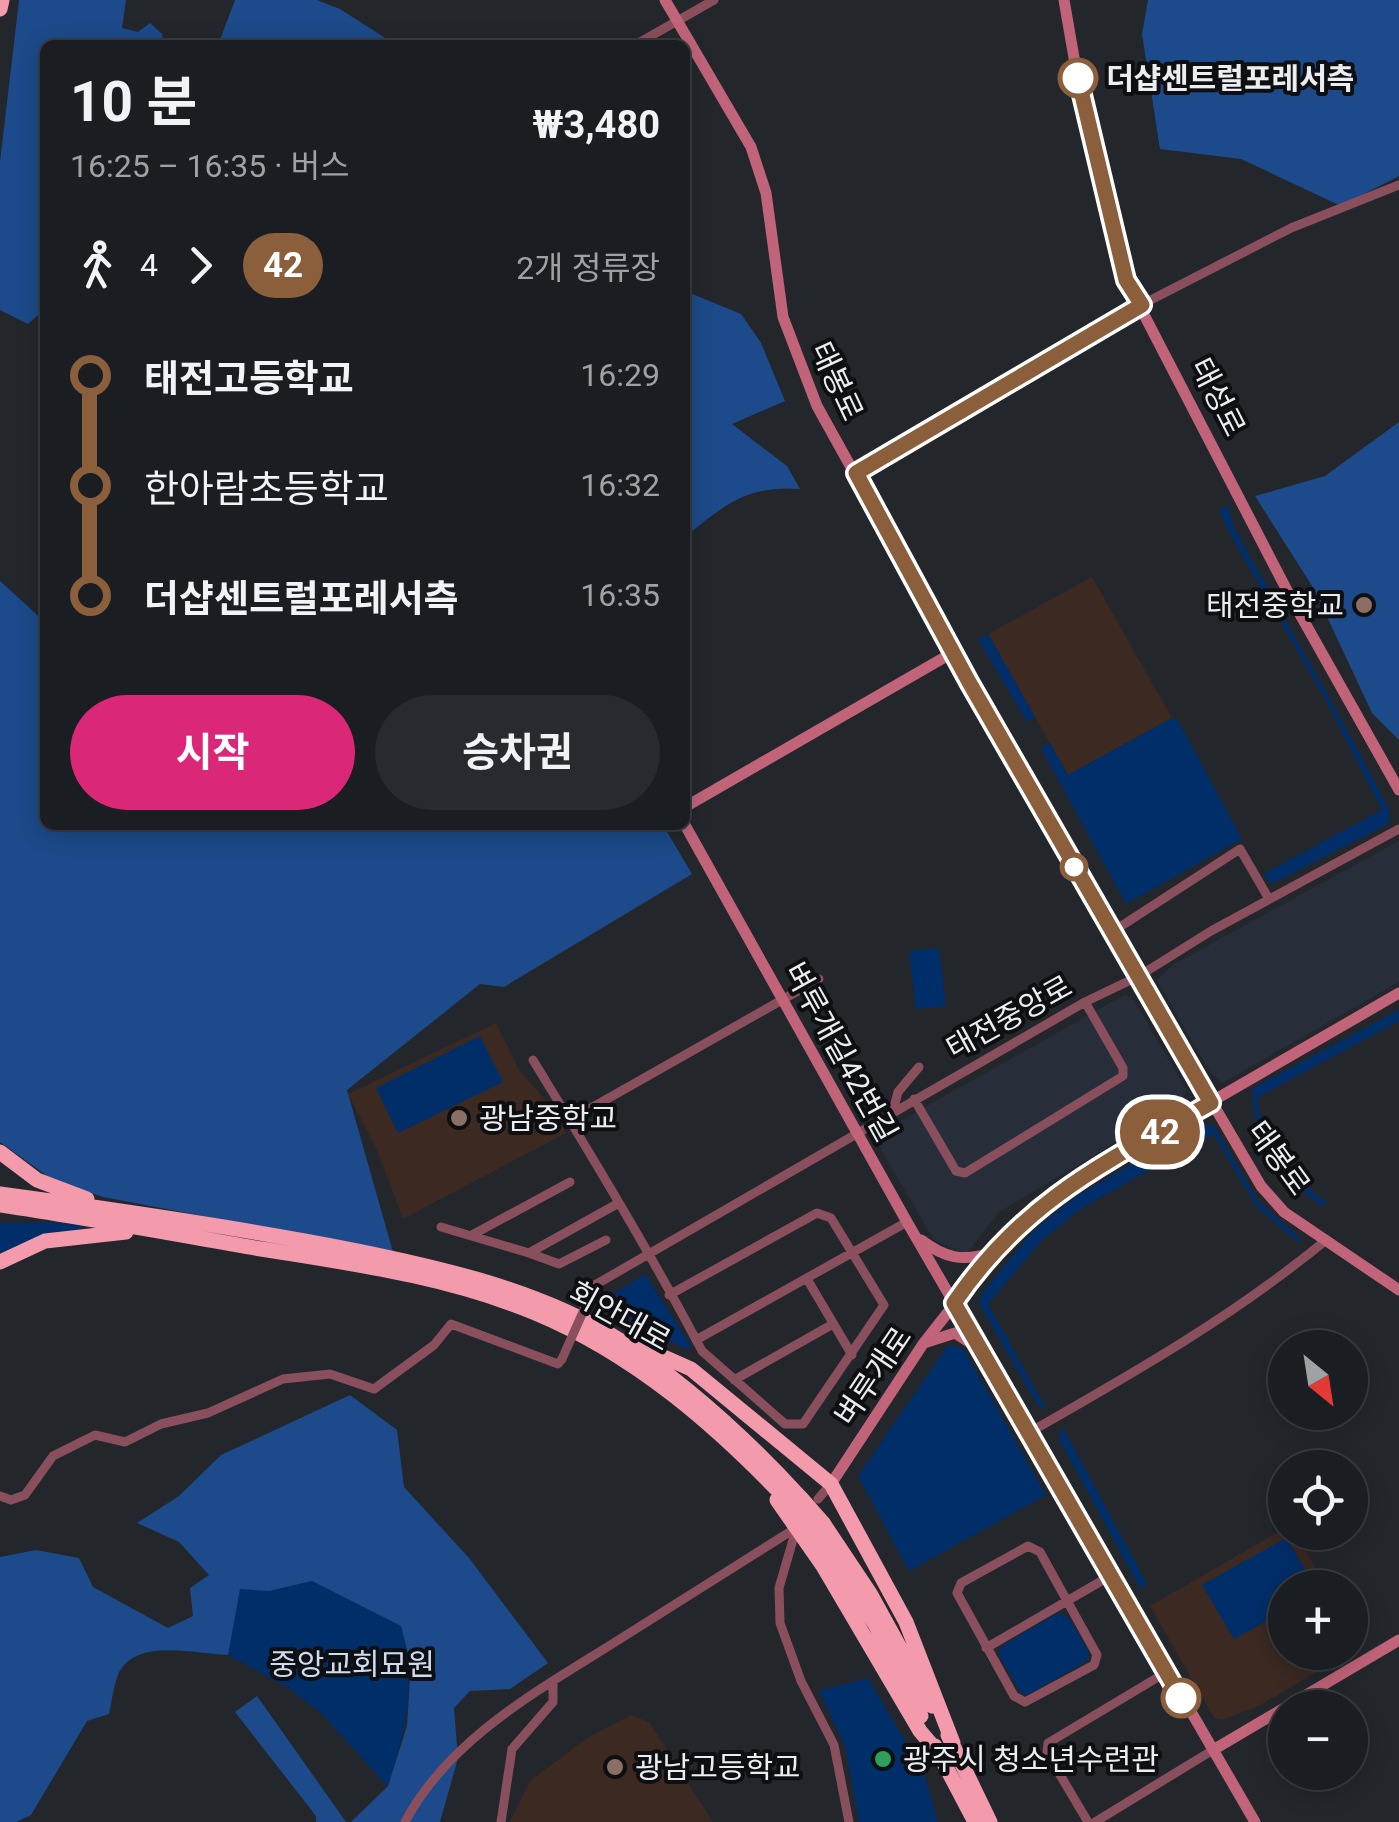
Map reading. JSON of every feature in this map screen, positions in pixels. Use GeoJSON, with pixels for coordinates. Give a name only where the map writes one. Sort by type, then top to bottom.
{"type":"FeatureCollection","features":[{"type":"Feature","properties":{"kind":"highway"},"geometry":{"type":"LineString","coordinates":[[0,9],[2,0]]}},
{"type":"Feature","properties":{"kind":"highway"},"geometry":{"type":"LineString","coordinates":[[0,1152],[37,1180],[114,1210]]}},
{"type":"Feature","properties":{"kind":"highway","name":"회안대로"},"geometry":{"type":"LineString","coordinates":[[0,1194],[416,1263],[532,1299],[615,1338],[692,1390],[801,1510]]}},
{"type":"Feature","properties":{"kind":"highway","name":"회안대로"},"geometry":{"type":"LineString","coordinates":[[0,1205],[406,1272],[534,1312],[597,1344],[686,1404],[801,1510]]}},
{"type":"Feature","properties":{"kind":"highway"},"geometry":{"type":"LineString","coordinates":[[0,1262],[45,1241],[108,1232],[160,1232]]}},
{"type":"Feature","properties":{"kind":"highway"},"geometry":{"type":"LineString","coordinates":[[615,1338],[642,1345],[691,1369],[830,1484],[906,1622],[953,1743]]}},
{"type":"Feature","properties":{"kind":"highway"},"geometry":{"type":"LineString","coordinates":[[597,1344],[703,1426],[778,1501],[801,1510],[818,1528],[871,1594],[953,1743],[990,1822]]}},
{"type":"Feature","properties":{"kind":"highway"},"geometry":{"type":"LineString","coordinates":[[801,1510],[920,1731],[937,1751]]}},
{"type":"Feature","properties":{"kind":"highway"},"geometry":{"type":"LineString","coordinates":[[818,1528],[876,1624],[975,1822]]}},
{"type":"Feature","properties":{"kind":"street","name":"태봉로"},"geometry":{"type":"LineString","coordinates":[[665,0],[689,40]]}},
{"type":"Feature","properties":{"kind":"street"},"geometry":{"type":"LineString","coordinates":[[642,40],[714,0]]}},
{"type":"Feature","properties":{"kind":"street","name":"태성로"},"geometry":{"type":"LineString","coordinates":[[1064,0],[1084,115],[1122,264],[1292,600],[1399,790]]}},
{"type":"Feature","properties":{"kind":"street","name":"태봉로"},"geometry":{"type":"LineString","coordinates":[[690,42],[752,147],[766,193],[778,291],[790,340],[817,406],[952,653],[1260,1186],[1284,1212],[1399,1290]]}},
{"type":"Feature","properties":{"kind":"street"},"geometry":{"type":"LineString","coordinates":[[856,473],[1142,305],[1291,228],[1399,186]]}},
{"type":"Feature","properties":{"kind":"street"},"geometry":{"type":"LineString","coordinates":[[690,804],[952,653]]}},
{"type":"Feature","properties":{"kind":"street","name":"태전중앙로"},"geometry":{"type":"LineString","coordinates":[[0,1496],[11,1500],[25,1495],[53,1456],[95,1435],[125,1442],[161,1424],[208,1413],[284,1379],[330,1374],[374,1389],[434,1344],[451,1324],[558,1364],[595,1286],[894,1110],[1399,829]]}},
{"type":"Feature","properties":{"kind":"street","name":"벼루개길42번길"},"geometry":{"type":"LineString","coordinates":[[688,830],[856,1133],[1165,1673],[1255,1822]]}},
{"type":"Feature","properties":{"kind":"street"},"geometry":{"type":"LineString","coordinates":[[1112,932],[1240,849],[1268,899]]}},
{"type":"Feature","properties":{"kind":"street"},"geometry":{"type":"LineString","coordinates":[[570,1120],[819,979]]}},
{"type":"Feature","properties":{"kind":"street","name":"벼루개로"},"geometry":{"type":"LineString","coordinates":[[830,1484],[923,1344],[990,1253],[1063,1189],[1399,993]]}},
{"type":"Feature","properties":{"kind":"street"},"geometry":{"type":"LineString","coordinates":[[914,1099],[956,1171],[966,1173],[1123,1076],[1123,1068],[1085,1002]]}},
{"type":"Feature","properties":{"kind":"street"},"geometry":{"type":"LineString","coordinates":[[533,1060],[570,1120],[669,1295],[707,1358],[793,1426],[803,1424],[884,1306],[831,1218],[816,1213],[669,1295]]}},
{"type":"Feature","properties":{"kind":"street"},"geometry":{"type":"LineString","coordinates":[[894,1110],[898,1092],[919,1066]]}},
{"type":"Feature","properties":{"kind":"street"},"geometry":{"type":"LineString","coordinates":[[472,1235],[570,1182]]}},
{"type":"Feature","properties":{"kind":"street"},"geometry":{"type":"LineString","coordinates":[[529,1253],[617,1204]]}},
{"type":"Feature","properties":{"kind":"street"},"geometry":{"type":"LineString","coordinates":[[696,1340],[907,1222]]}},
{"type":"Feature","properties":{"kind":"street"},"geometry":{"type":"LineString","coordinates":[[441,1227],[559,1264],[606,1240]]}},
{"type":"Feature","properties":{"kind":"street"},"geometry":{"type":"LineString","coordinates":[[915,1235],[945,1257],[964,1259],[990,1253]]}},
{"type":"Feature","properties":{"kind":"street"},"geometry":{"type":"LineString","coordinates":[[1030,1432],[1191,1340],[1282,1278],[1326,1240]]}},
{"type":"Feature","properties":{"kind":"street"},"geometry":{"type":"LineString","coordinates":[[807,1279],[852,1354]]}},
{"type":"Feature","properties":{"kind":"street"},"geometry":{"type":"LineString","coordinates":[[734,1380],[833,1324]]}},
{"type":"Feature","properties":{"kind":"street"},"geometry":{"type":"LineString","coordinates":[[923,1344],[955,1332],[986,1356]]}},
{"type":"Feature","properties":{"kind":"street"},"geometry":{"type":"LineString","coordinates":[[405,1822],[438,1771],[463,1746],[801,1510],[830,1484]]}},
{"type":"Feature","properties":{"kind":"street"},"geometry":{"type":"LineString","coordinates":[[801,1510],[779,1588],[780,1623],[801,1681],[834,1745],[849,1822]]}},
{"type":"Feature","properties":{"kind":"street"},"geometry":{"type":"LineString","coordinates":[[1020,1548],[1040,1552],[1096,1648],[1094,1665],[1025,1702],[1014,1696],[986,1648],[958,1598],[958,1588],[1020,1548]]}},
{"type":"Feature","properties":{"kind":"street"},"geometry":{"type":"LineString","coordinates":[[986,1648],[1110,1576]]}},
{"type":"Feature","properties":{"kind":"street"},"geometry":{"type":"LineString","coordinates":[[1165,1673],[1048,1743],[1047,1754],[1091,1822],[1399,1640]]}},
{"type":"Feature","properties":{"kind":"street"},"geometry":{"type":"LineString","coordinates":[[501,1822],[512,1749],[553,1702],[553,1682]]}},
{"type":"Feature","properties":{"kind":"shaded area"},"geometry":{"type":"Polygon","coordinates":[[[19,0],[126,0],[122,28],[138,32],[150,23],[162,34],[163,40],[40,40],[40,313],[28,324],[0,310],[0,162],[19,0]]]}},
{"type":"Feature","properties":{"kind":"shaded area"},"geometry":{"type":"Polygon","coordinates":[[[235,0],[317,0],[340,9],[388,40],[220,40],[235,0]]]}},
{"type":"Feature","properties":{"kind":"shaded area"},"geometry":{"type":"Polygon","coordinates":[[[1148,0],[1399,0],[1399,176],[1341,206],[1241,159],[1160,149],[1142,34],[1148,0]]]}},
{"type":"Feature","properties":{"kind":"shaded area"},"geometry":{"type":"Polygon","coordinates":[[[690,293],[741,314],[761,343],[785,401],[732,424],[787,466],[800,489],[751,494],[712,515],[690,533],[690,293]]]}},
{"type":"Feature","properties":{"kind":"shaded area","name":"태전중학교"},"geometry":{"type":"Polygon","coordinates":[[[1399,422],[1399,740],[1372,713],[1314,589],[1255,496],[1325,476],[1399,422]]]}},
{"type":"Feature","properties":{"kind":"shaded area"},"geometry":{"type":"Polygon","coordinates":[[[1092,577],[1172,718],[1068,775],[988,634],[1092,577]]]}},
{"type":"Feature","properties":{"kind":"shaded area"},"geometry":{"type":"Polygon","coordinates":[[[0,581],[40,617],[40,830],[666,830],[692,874],[504,987],[480,984],[347,1090],[393,1252],[103,1197],[54,1181],[0,1142],[0,581]]]}},
{"type":"Feature","properties":{"kind":"shaded area"},"geometry":{"type":"Polygon","coordinates":[[[1399,841],[1399,982],[1222,1083],[1209,1071],[1157,980],[1174,964],[1399,841]]]}},
{"type":"Feature","properties":{"kind":"shaded area"},"geometry":{"type":"Polygon","coordinates":[[[1126,994],[1134,1001],[1186,1089],[1182,1103],[999,1212],[966,1254],[934,1240],[881,1150],[879,1133],[1126,994]]]}},
{"type":"Feature","properties":{"kind":"shaded area","name":"광남중학교"},"geometry":{"type":"Polygon","coordinates":[[[496,1023],[519,1070],[549,1104],[566,1133],[403,1219],[377,1150],[348,1094],[496,1023]]]}},
{"type":"Feature","properties":{"kind":"shaded area"},"geometry":{"type":"Polygon","coordinates":[[[350,1395],[397,1430],[404,1487],[469,1558],[548,1663],[510,1689],[470,1691],[454,1708],[458,1758],[440,1822],[351,1822],[388,1786],[407,1726],[411,1665],[401,1626],[312,1581],[269,1591],[240,1589],[228,1655],[167,1650],[137,1656],[126,1663],[116,1680],[109,1714],[87,1721],[31,1815],[16,1822],[0,1822],[0,1557],[36,1550],[79,1558],[93,1587],[168,1628],[193,1616],[190,1588],[209,1575],[179,1542],[137,1523],[179,1496],[221,1455],[350,1395]]]}},
{"type":"Feature","properties":{"kind":"shaded area"},"geometry":{"type":"Polygon","coordinates":[[[1268,1538],[1268,1550],[1305,1550],[1317,1570],[1268,1570],[1268,1670],[1320,1670],[1286,1690],[1268,1690],[1268,1701],[1259,1706],[1222,1720],[1214,1718],[1150,1606],[1268,1538]]]}},
{"type":"Feature","properties":{"kind":"shaded area"},"geometry":{"type":"Polygon","coordinates":[[[257,1696],[346,1822],[316,1822],[316,1816],[235,1712],[257,1696]]]}},
{"type":"Feature","properties":{"kind":"shaded area","name":"광남고등학교"},"geometry":{"type":"Polygon","coordinates":[[[631,1715],[649,1722],[713,1822],[510,1822],[530,1781],[587,1738],[631,1715]]]}},
{"type":"Feature","properties":{"kind":"green space"},"geometry":{"type":"Polygon","coordinates":[[[1228,505],[1234,527],[1390,812],[1388,824],[1272,884],[1263,874],[1382,810],[1325,699],[1230,534],[1219,510],[1228,505]]]}},
{"type":"Feature","properties":{"kind":"green space"},"geometry":{"type":"Polygon","coordinates":[[[988,634],[1035,717],[1027,722],[978,639],[988,634]]]}},
{"type":"Feature","properties":{"kind":"green space"},"geometry":{"type":"Polygon","coordinates":[[[1172,718],[1178,721],[1242,839],[1126,904],[1041,748],[1050,743],[1068,775],[1172,718]]]}},
{"type":"Feature","properties":{"kind":"green space"},"geometry":{"type":"Polygon","coordinates":[[[939,948],[946,1006],[916,1009],[909,951],[939,948]]]}},
{"type":"Feature","properties":{"kind":"green space"},"geometry":{"type":"Polygon","coordinates":[[[1399,1010],[1399,1021],[1258,1097],[1263,1124],[1271,1140],[1303,1182],[1326,1202],[1323,1207],[1295,1183],[1272,1155],[1257,1123],[1253,1088],[1399,1010]]]}},
{"type":"Feature","properties":{"kind":"green space"},"geometry":{"type":"Polygon","coordinates":[[[480,1036],[503,1082],[398,1133],[376,1088],[480,1036]]]}},
{"type":"Feature","properties":{"kind":"green space"},"geometry":{"type":"Polygon","coordinates":[[[1201,1124],[1214,1126],[1259,1202],[1299,1237],[1300,1244],[1257,1207],[1213,1134],[1082,1208],[1042,1240],[988,1304],[1046,1409],[1039,1407],[979,1304],[982,1293],[1032,1232],[1075,1197],[1201,1124]]]}},
{"type":"Feature","properties":{"kind":"green space"},"geometry":{"type":"Polygon","coordinates":[[[0,1223],[86,1226],[0,1256],[0,1223]]]}},
{"type":"Feature","properties":{"kind":"green space"},"geometry":{"type":"Polygon","coordinates":[[[645,1274],[691,1346],[685,1349],[598,1304],[645,1274]]]}},
{"type":"Feature","properties":{"kind":"green space"},"geometry":{"type":"Polygon","coordinates":[[[948,1345],[963,1348],[1046,1495],[909,1571],[858,1476],[948,1345]]]}},
{"type":"Feature","properties":{"kind":"green space"},"geometry":{"type":"Polygon","coordinates":[[[1062,1426],[1147,1584],[1140,1588],[1059,1439],[1062,1426]]]}},
{"type":"Feature","properties":{"kind":"green space"},"geometry":{"type":"Polygon","coordinates":[[[1268,1548],[1293,1550],[1306,1570],[1268,1570],[1268,1620],[1234,1639],[1202,1585],[1268,1548]]]}},
{"type":"Feature","properties":{"kind":"green space","name":"중앙교회묘원"},"geometry":{"type":"Polygon","coordinates":[[[312,1581],[401,1626],[409,1688],[400,1746],[388,1787],[321,1713],[290,1689],[228,1655],[239,1588],[269,1591],[312,1581]]]}},
{"type":"Feature","properties":{"kind":"green space"},"geometry":{"type":"Polygon","coordinates":[[[1058,1613],[1068,1617],[1089,1652],[1087,1661],[1028,1695],[1021,1693],[999,1655],[1000,1647],[1058,1613]]]}},
{"type":"Feature","properties":{"kind":"green space","name":"광주시 청소년수련관"},"geometry":{"type":"Polygon","coordinates":[[[868,1678],[924,1773],[938,1822],[859,1822],[845,1746],[819,1691],[868,1678]]]}},
{"type":"Feature","properties":{"kind":"bus line","name":"42"},"geometry":{"type":"LineString","coordinates":[[1078,78],[1126,280],[1142,305],[856,473],[969,682],[1211,1103],[1084,1176],[1030,1214],[990,1253],[954,1303],[1181,1698]]}},
{"type":"Feature","properties":{"kind":"place","name":"더샵센트럴포레서측"},"geometry":{"type":"Point","coordinates":[1078,78]}},
{"type":"Feature","properties":{"kind":"place","name":"태전중학교"},"geometry":{"type":"Point","coordinates":[1364,605]}},
{"type":"Feature","properties":{"kind":"place","name":"광남중학교"},"geometry":{"type":"Point","coordinates":[459,1118]}},
{"type":"Feature","properties":{"kind":"place","name":"광주시 청소년수련관"},"geometry":{"type":"Point","coordinates":[883,1759]}},
{"type":"Feature","properties":{"kind":"place","name":"광남고등학교"},"geometry":{"type":"Point","coordinates":[615,1767]}}]}
